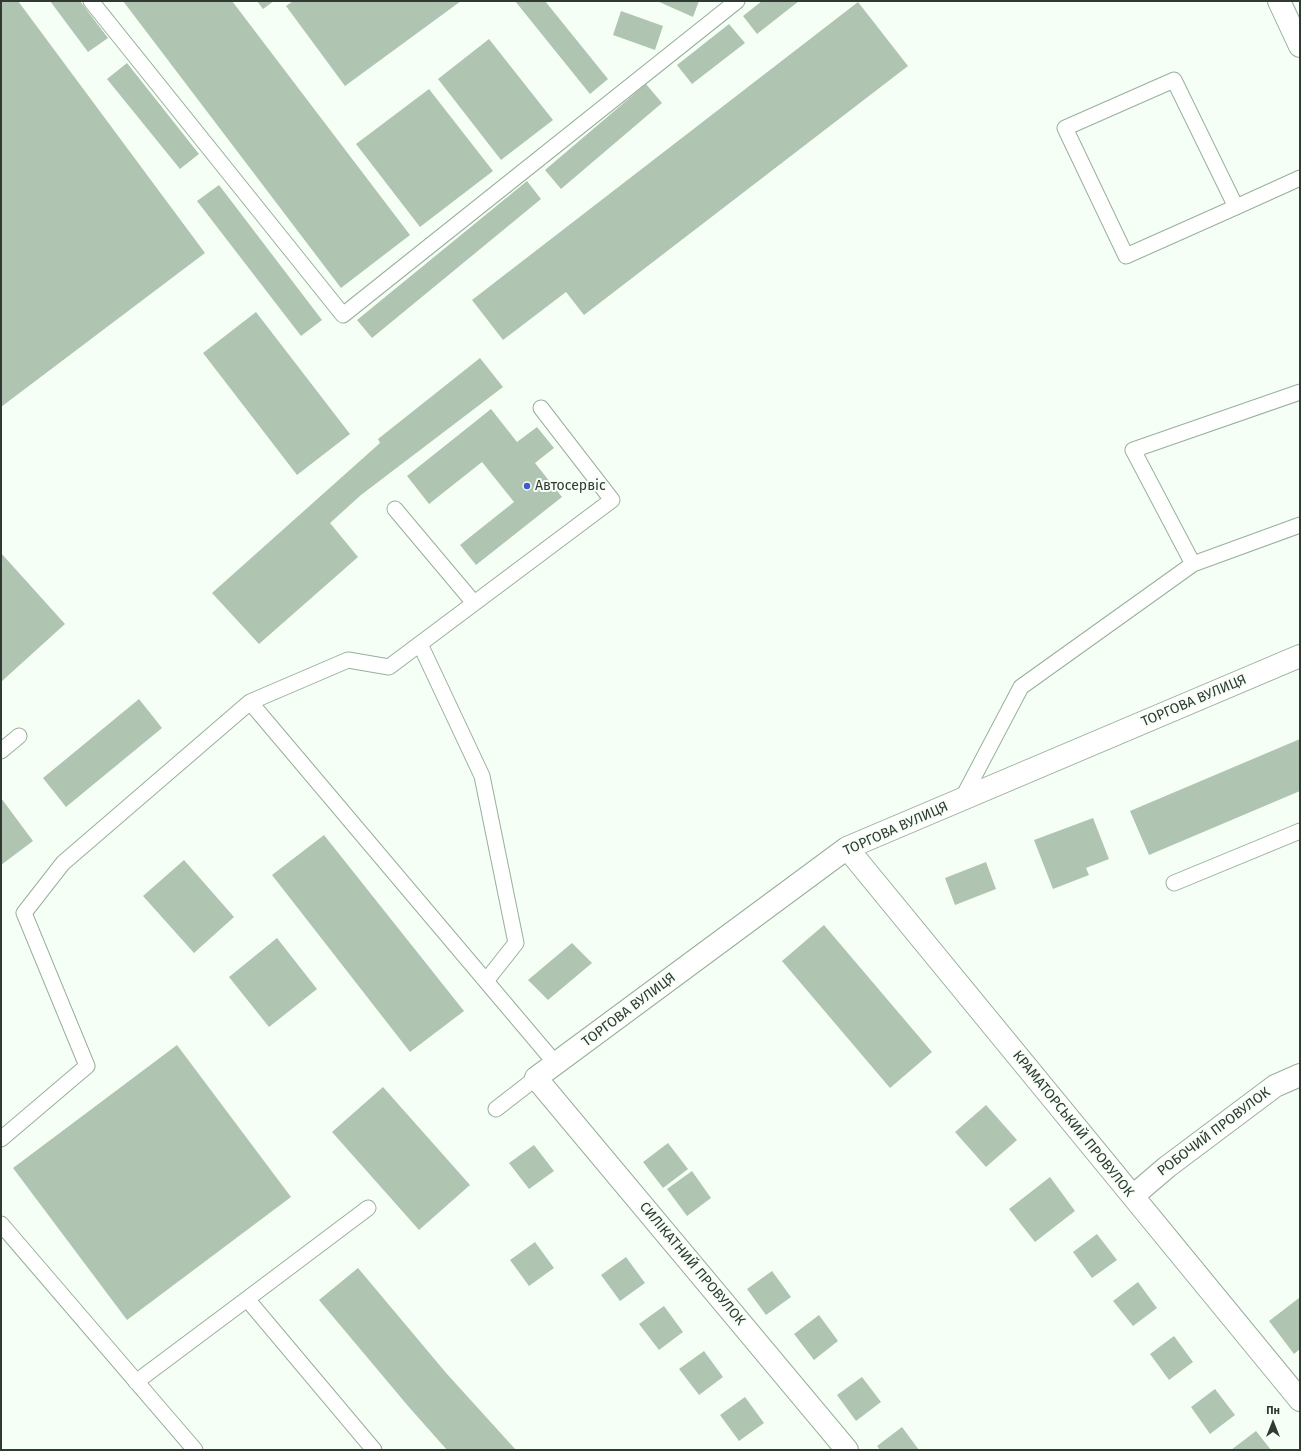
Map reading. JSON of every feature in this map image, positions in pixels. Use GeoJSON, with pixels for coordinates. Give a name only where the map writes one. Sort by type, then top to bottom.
{"type":"FeatureCollection","features":[{"type":"Feature","properties":{"kind":"street"},"geometry":{"type":"LineString","coordinates":[[1279,1],[1300,46]]}},
{"type":"Feature","properties":{"kind":"street","name":"ТОРГОВА ВУЛИЦЯ"},"geometry":{"type":"LineString","coordinates":[[536,1078],[847,848],[1300,656]]}},
{"type":"Feature","properties":{"kind":"street","name":"КРАМАТОРСЬКИЙ ПРОВУЛОК"},"geometry":{"type":"LineString","coordinates":[[847,848],[1300,1400]]}},
{"type":"Feature","properties":{"kind":"street","name":"РОБОЧИЙ ПРОВУЛОК"},"geometry":{"type":"LineString","coordinates":[[1132,1196],[1167,1167],[1275,1086],[1300,1075]]}},
{"type":"Feature","properties":{"kind":"street","name":"СИЛІКАТНИЙ ПРОВУЛОК"},"geometry":{"type":"LineString","coordinates":[[536,1078],[847,1450]]}},
{"type":"Feature","properties":{"kind":"lane"},"geometry":{"type":"LineString","coordinates":[[91,1],[343,315],[738,1]]}},
{"type":"Feature","properties":{"kind":"lane"},"geometry":{"type":"LineString","coordinates":[[1236,207],[1174,80],[1065,128],[1126,256],[1236,207],[1300,178]]}},
{"type":"Feature","properties":{"kind":"lane"},"geometry":{"type":"LineString","coordinates":[[1192,564],[1134,450],[1300,392]]}},
{"type":"Feature","properties":{"kind":"lane"},"geometry":{"type":"LineString","coordinates":[[1,1139],[87,1066],[24,913],[63,863],[250,702],[348,660],[389,667],[612,500],[541,408]]}},
{"type":"Feature","properties":{"kind":"lane"},"geometry":{"type":"LineString","coordinates":[[395,509],[474,603]]}},
{"type":"Feature","properties":{"kind":"lane"},"geometry":{"type":"LineString","coordinates":[[962,799],[1021,687],[1192,564],[1300,525]]}},
{"type":"Feature","properties":{"kind":"lane"},"geometry":{"type":"LineString","coordinates":[[420,644],[482,776],[516,943],[486,981]]}},
{"type":"Feature","properties":{"kind":"lane"},"geometry":{"type":"LineString","coordinates":[[250,702],[556,1064]]}},
{"type":"Feature","properties":{"kind":"lane"},"geometry":{"type":"LineString","coordinates":[[1,751],[19,736]]}},
{"type":"Feature","properties":{"kind":"lane"},"geometry":{"type":"LineString","coordinates":[[1174,883],[1300,831]]}},
{"type":"Feature","properties":{"kind":"lane"},"geometry":{"type":"LineString","coordinates":[[496,1109],[536,1078]]}},
{"type":"Feature","properties":{"kind":"lane"},"geometry":{"type":"LineString","coordinates":[[136,1382],[368,1208]]}},
{"type":"Feature","properties":{"kind":"lane"},"geometry":{"type":"LineString","coordinates":[[1,1224],[195,1450]]}},
{"type":"Feature","properties":{"kind":"lane"},"geometry":{"type":"LineString","coordinates":[[247,1299],[374,1450]]}},
{"type":"Feature","properties":{"kind":"building"},"geometry":{"type":"Polygon","coordinates":[[[1,1],[18,1],[205,253],[1,407],[1,1]]]}},
{"type":"Feature","properties":{"kind":"building"},"geometry":{"type":"Polygon","coordinates":[[[50,1],[80,1],[108,38],[88,52],[50,1]]]}},
{"type":"Feature","properties":{"kind":"building"},"geometry":{"type":"Polygon","coordinates":[[[123,1],[232,1],[410,235],[341,288],[123,1]]]}},
{"type":"Feature","properties":{"kind":"building"},"geometry":{"type":"Polygon","coordinates":[[[257,1],[274,1],[263,9],[257,1]]]}},
{"type":"Feature","properties":{"kind":"building"},"geometry":{"type":"Polygon","coordinates":[[[293,1],[461,1],[345,86],[286,6],[293,1]]]}},
{"type":"Feature","properties":{"kind":"building"},"geometry":{"type":"Polygon","coordinates":[[[515,1],[545,1],[608,79],[590,94],[515,1]]]}},
{"type":"Feature","properties":{"kind":"building"},"geometry":{"type":"Polygon","coordinates":[[[657,1],[699,1],[693,17],[657,1]]]}},
{"type":"Feature","properties":{"kind":"building"},"geometry":{"type":"Polygon","coordinates":[[[762,1],[799,1],[757,34],[743,16],[762,1]]]}},
{"type":"Feature","properties":{"kind":"building"},"geometry":{"type":"Polygon","coordinates":[[[858,2],[908,66],[584,315],[566,292],[503,340],[472,300],[858,2]]]}},
{"type":"Feature","properties":{"kind":"building"},"geometry":{"type":"Polygon","coordinates":[[[621,11],[663,26],[655,50],[613,35],[621,11]]]}},
{"type":"Feature","properties":{"kind":"building"},"geometry":{"type":"Polygon","coordinates":[[[729,24],[745,43],[692,84],[677,65],[729,24]]]}},
{"type":"Feature","properties":{"kind":"building"},"geometry":{"type":"Polygon","coordinates":[[[489,39],[553,120],[501,160],[438,79],[489,39]]]}},
{"type":"Feature","properties":{"kind":"building"},"geometry":{"type":"Polygon","coordinates":[[[127,63],[199,154],[180,169],[107,79],[127,63]]]}},
{"type":"Feature","properties":{"kind":"building"},"geometry":{"type":"Polygon","coordinates":[[[646,84],[662,103],[561,189],[545,170],[646,84]]]}},
{"type":"Feature","properties":{"kind":"building"},"geometry":{"type":"Polygon","coordinates":[[[429,89],[493,171],[420,227],[356,144],[429,89]]]}},
{"type":"Feature","properties":{"kind":"building"},"geometry":{"type":"Polygon","coordinates":[[[527,181],[541,199],[372,338],[357,320],[527,181]]]}},
{"type":"Feature","properties":{"kind":"building"},"geometry":{"type":"Polygon","coordinates":[[[219,185],[322,320],[301,336],[197,201],[219,185]]]}},
{"type":"Feature","properties":{"kind":"building"},"geometry":{"type":"Polygon","coordinates":[[[256,312],[350,434],[297,475],[203,353],[256,312]]]}},
{"type":"Feature","properties":{"kind":"building"},"geometry":{"type":"Polygon","coordinates":[[[480,358],[503,387],[361,495],[330,523],[358,557],[259,644],[212,593],[380,443],[378,439],[480,358]]]}},
{"type":"Feature","properties":{"kind":"building","name":"Автосервіс"},"geometry":{"type":"Polygon","coordinates":[[[491,409],[517,442],[537,427],[554,448],[535,463],[562,497],[476,565],[460,545],[514,502],[482,462],[429,504],[407,476],[491,409]]]}},
{"type":"Feature","properties":{"kind":"building"},"geometry":{"type":"Polygon","coordinates":[[[1,553],[65,624],[1,682],[1,553]]]}},
{"type":"Feature","properties":{"kind":"building"},"geometry":{"type":"Polygon","coordinates":[[[139,699],[162,728],[66,807],[43,778],[139,699]]]}},
{"type":"Feature","properties":{"kind":"building"},"geometry":{"type":"Polygon","coordinates":[[[1300,739],[1300,791],[1149,855],[1130,811],[1300,739]]]}},
{"type":"Feature","properties":{"kind":"building"},"geometry":{"type":"Polygon","coordinates":[[[1,798],[33,841],[1,865],[1,798]]]}},
{"type":"Feature","properties":{"kind":"building"},"geometry":{"type":"Polygon","coordinates":[[[1093,818],[1109,859],[1086,868],[1089,875],[1053,889],[1034,840],[1093,818]]]}},
{"type":"Feature","properties":{"kind":"building"},"geometry":{"type":"Polygon","coordinates":[[[324,835],[464,1011],[410,1052],[272,875],[324,835]]]}},
{"type":"Feature","properties":{"kind":"building"},"geometry":{"type":"Polygon","coordinates":[[[184,860],[234,917],[194,953],[143,896],[184,860]]]}},
{"type":"Feature","properties":{"kind":"building"},"geometry":{"type":"Polygon","coordinates":[[[986,862],[996,889],[955,905],[945,878],[986,862]]]}},
{"type":"Feature","properties":{"kind":"building"},"geometry":{"type":"Polygon","coordinates":[[[824,925],[932,1052],[890,1088],[782,961],[824,925]]]}},
{"type":"Feature","properties":{"kind":"building"},"geometry":{"type":"Polygon","coordinates":[[[277,938],[317,989],[269,1027],[229,977],[277,938]]]}},
{"type":"Feature","properties":{"kind":"building"},"geometry":{"type":"Polygon","coordinates":[[[572,943],[592,963],[548,1000],[528,980],[572,943]]]}},
{"type":"Feature","properties":{"kind":"building"},"geometry":{"type":"Polygon","coordinates":[[[177,1045],[291,1197],[127,1320],[13,1168],[177,1045]]]}},
{"type":"Feature","properties":{"kind":"building"},"geometry":{"type":"Polygon","coordinates":[[[383,1087],[470,1185],[419,1230],[332,1132],[383,1087]]]}},
{"type":"Feature","properties":{"kind":"building"},"geometry":{"type":"Polygon","coordinates":[[[986,1105],[1017,1140],[986,1167],[955,1132],[986,1105]]]}},
{"type":"Feature","properties":{"kind":"building"},"geometry":{"type":"Polygon","coordinates":[[[668,1143],[688,1169],[663,1188],[643,1162],[668,1143]]]}},
{"type":"Feature","properties":{"kind":"building"},"geometry":{"type":"Polygon","coordinates":[[[534,1145],[554,1171],[529,1189],[509,1163],[534,1145]]]}},
{"type":"Feature","properties":{"kind":"building"},"geometry":{"type":"Polygon","coordinates":[[[692,1171],[711,1198],[687,1216],[667,1189],[692,1171]]]}},
{"type":"Feature","properties":{"kind":"building"},"geometry":{"type":"Polygon","coordinates":[[[1050,1177],[1075,1211],[1035,1242],[1009,1209],[1050,1177]]]}},
{"type":"Feature","properties":{"kind":"building"},"geometry":{"type":"Polygon","coordinates":[[[1097,1234],[1117,1260],[1092,1278],[1073,1252],[1097,1234]]]}},
{"type":"Feature","properties":{"kind":"building"},"geometry":{"type":"Polygon","coordinates":[[[535,1242],[554,1268],[529,1286],[510,1260],[535,1242]]]}},
{"type":"Feature","properties":{"kind":"building"},"geometry":{"type":"Polygon","coordinates":[[[626,1257],[645,1283],[620,1301],[601,1275],[626,1257]]]}},
{"type":"Feature","properties":{"kind":"building"},"geometry":{"type":"Polygon","coordinates":[[[358,1268],[447,1374],[516,1450],[447,1450],[408,1406],[319,1300],[358,1268]]]}},
{"type":"Feature","properties":{"kind":"building"},"geometry":{"type":"Polygon","coordinates":[[[772,1271],[791,1297],[766,1315],[747,1289],[772,1271]]]}},
{"type":"Feature","properties":{"kind":"building"},"geometry":{"type":"Polygon","coordinates":[[[1138,1282],[1157,1308],[1133,1326],[1113,1301],[1138,1282]]]}},
{"type":"Feature","properties":{"kind":"building"},"geometry":{"type":"Polygon","coordinates":[[[1299,1298],[1300,1349],[1294,1354],[1269,1321],[1299,1298]]]}},
{"type":"Feature","properties":{"kind":"building"},"geometry":{"type":"Polygon","coordinates":[[[664,1306],[683,1332],[659,1350],[639,1324],[664,1306]]]}},
{"type":"Feature","properties":{"kind":"building"},"geometry":{"type":"Polygon","coordinates":[[[819,1315],[838,1341],[814,1360],[794,1334],[819,1315]]]}},
{"type":"Feature","properties":{"kind":"building"},"geometry":{"type":"Polygon","coordinates":[[[1174,1336],[1193,1362],[1169,1380],[1150,1354],[1174,1336]]]}},
{"type":"Feature","properties":{"kind":"building"},"geometry":{"type":"Polygon","coordinates":[[[704,1351],[723,1377],[699,1395],[679,1369],[704,1351]]]}},
{"type":"Feature","properties":{"kind":"building"},"geometry":{"type":"Polygon","coordinates":[[[862,1377],[881,1402],[856,1421],[837,1395],[862,1377]]]}},
{"type":"Feature","properties":{"kind":"building"},"geometry":{"type":"Polygon","coordinates":[[[1215,1389],[1235,1415],[1210,1434],[1191,1407],[1215,1389]]]}},
{"type":"Feature","properties":{"kind":"building"},"geometry":{"type":"Polygon","coordinates":[[[745,1397],[764,1423],[739,1441],[720,1415],[745,1397]]]}},
{"type":"Feature","properties":{"kind":"building"},"geometry":{"type":"Polygon","coordinates":[[[902,1427],[919,1450],[880,1450],[877,1446],[902,1427]]]}},
{"type":"Feature","properties":{"kind":"building"},"geometry":{"type":"Polygon","coordinates":[[[1256,1431],[1271,1450],[1231,1450],[1256,1431]]]}},
{"type":"Feature","properties":{"kind":"place","name":"Автосервіс"},"geometry":{"type":"Point","coordinates":[527,486]}}]}
